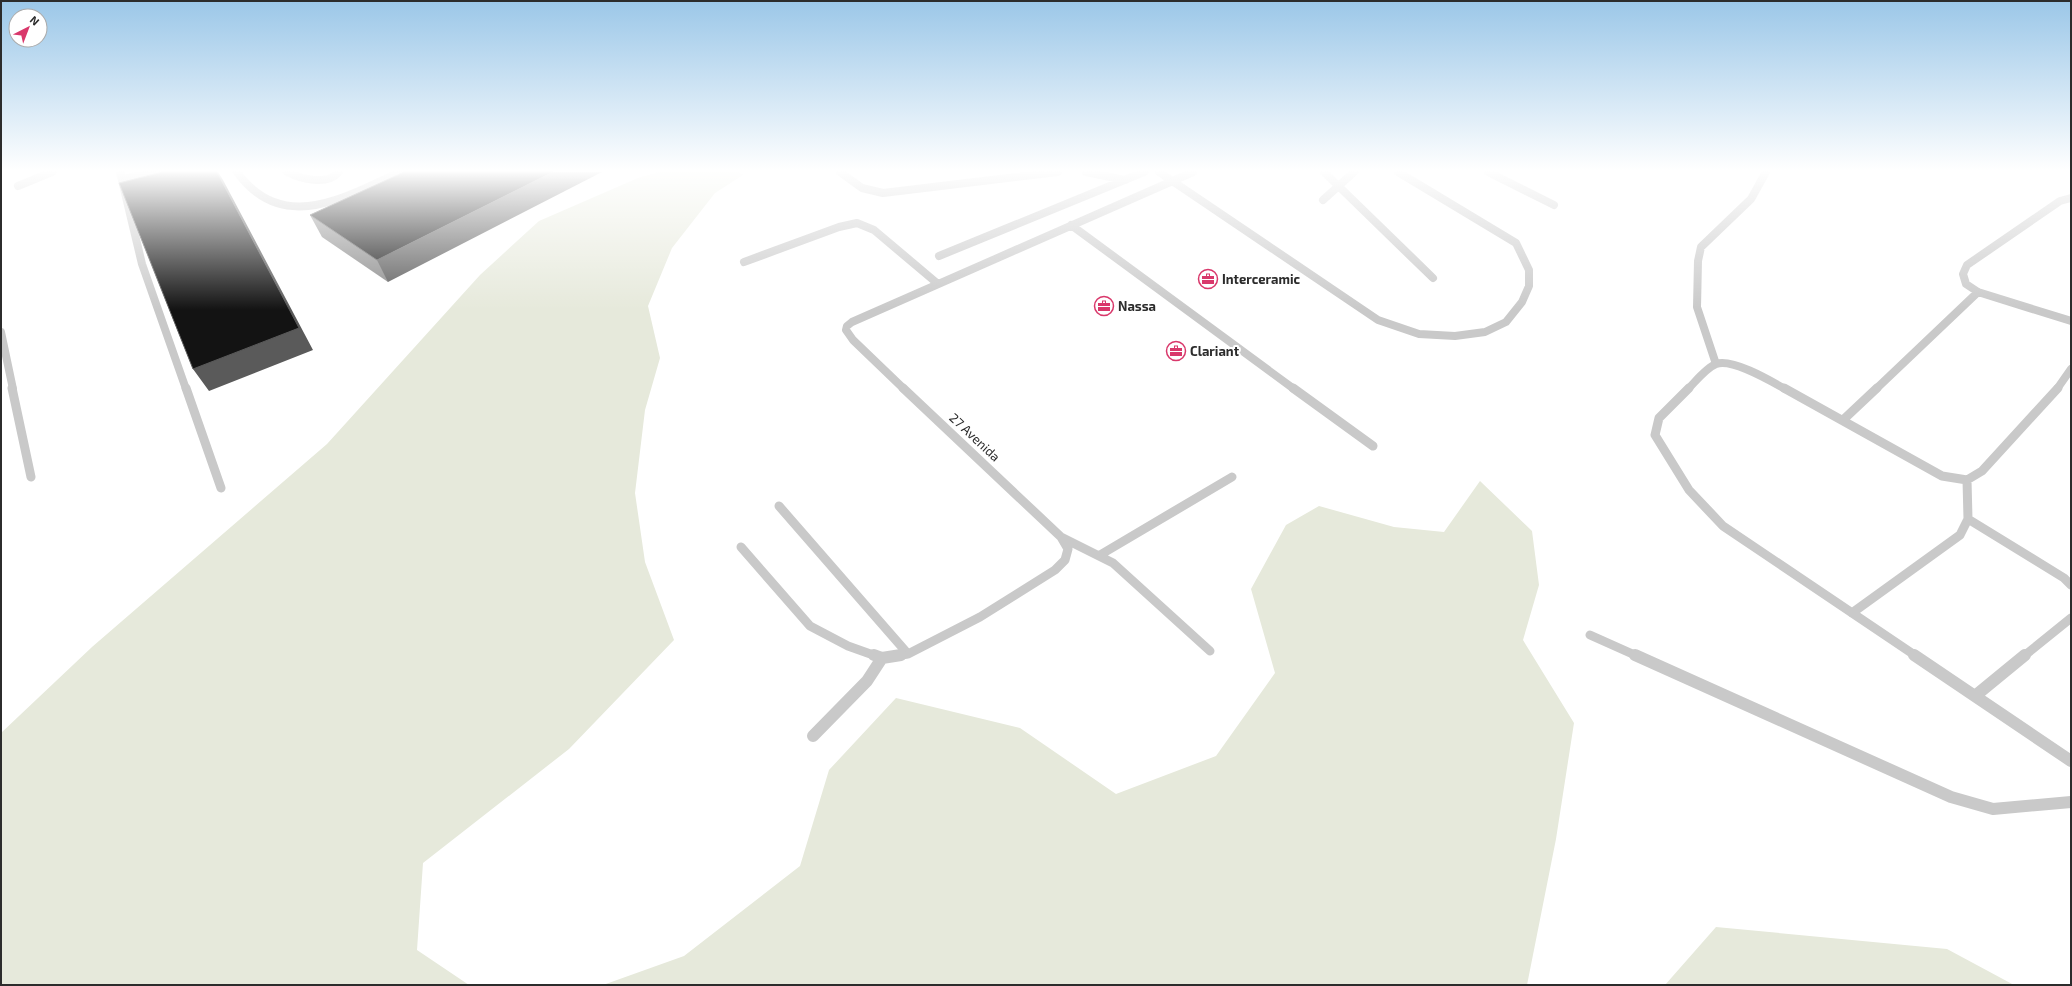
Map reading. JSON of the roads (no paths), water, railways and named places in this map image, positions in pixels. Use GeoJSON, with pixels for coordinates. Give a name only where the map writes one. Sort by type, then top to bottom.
{"type":"FeatureCollection","features":[{"type":"Feature","properties":{"kind":"lane"},"geometry":{"type":"LineString","coordinates":[[132,218],[142,264],[220,488]]}},
{"type":"Feature","properties":{"kind":"lane"},"geometry":{"type":"LineString","coordinates":[[939,256],[1032,218]]}},
{"type":"Feature","properties":{"kind":"lane","name":"27 Avenida"},"geometry":{"type":"LineString","coordinates":[[741,547],[810,626],[848,646],[882,658],[908,654],[936,641],[980,617],[1054,570],[1065,560],[1068,549],[1061,537],[853,340],[846,330],[847,326],[852,322],[1087,218]]}},
{"type":"Feature","properties":{"kind":"lane"},"geometry":{"type":"LineString","coordinates":[[1227,218],[1378,320],[1399,329],[1424,335],[1472,335],[1504,324],[1526,300],[1531,277],[1527,258],[1516,243],[1474,218]]}},
{"type":"Feature","properties":{"kind":"lane"},"geometry":{"type":"LineString","coordinates":[[1372,218],[1433,278]]}},
{"type":"Feature","properties":{"kind":"lane"},"geometry":{"type":"LineString","coordinates":[[1716,364],[1697,307],[1698,262],[1701,247],[1730,218]]}},
{"type":"Feature","properties":{"kind":"lane"},"geometry":{"type":"LineString","coordinates":[[2036,218],[1968,265],[1962,272],[1963,280],[1968,287],[1978,292],[2071,321]]}},
{"type":"Feature","properties":{"kind":"lane"},"geometry":{"type":"LineString","coordinates":[[744,262],[853,222],[863,223],[874,230],[938,284]]}},
{"type":"Feature","properties":{"kind":"lane"},"geometry":{"type":"LineString","coordinates":[[1071,225],[1373,446]]}},
{"type":"Feature","properties":{"kind":"lane"},"geometry":{"type":"LineString","coordinates":[[1843,420],[1978,292]]}},
{"type":"Feature","properties":{"kind":"lane"},"geometry":{"type":"LineString","coordinates":[[1,332],[31,477]]}},
{"type":"Feature","properties":{"kind":"lane"},"geometry":{"type":"LineString","coordinates":[[2071,369],[2058,387],[1982,471],[1967,480],[1942,476],[1763,376],[1726,363],[1716,364],[1704,373],[1659,418],[1655,435],[1689,490],[1723,526],[2071,761]]}},
{"type":"Feature","properties":{"kind":"lane"},"geometry":{"type":"LineString","coordinates":[[1100,555],[1232,477]]}},
{"type":"Feature","properties":{"kind":"lane"},"geometry":{"type":"LineString","coordinates":[[1852,613],[1960,535],[1968,519],[1967,480]]}},
{"type":"Feature","properties":{"kind":"lane"},"geometry":{"type":"LineString","coordinates":[[779,506],[908,654]]}},
{"type":"Feature","properties":{"kind":"lane"},"geometry":{"type":"LineString","coordinates":[[1968,519],[2064,578],[2071,585]]}},
{"type":"Feature","properties":{"kind":"lane"},"geometry":{"type":"LineString","coordinates":[[1061,537],[1114,563],[1210,652]]}},
{"type":"Feature","properties":{"kind":"lane"},"geometry":{"type":"LineString","coordinates":[[1975,696],[2071,618]]}},
{"type":"Feature","properties":{"kind":"lane"},"geometry":{"type":"LineString","coordinates":[[1590,634],[1951,797],[1993,809],[2071,802]]}},
{"type":"Feature","properties":{"kind":"lane"},"geometry":{"type":"LineString","coordinates":[[813,736],[867,681],[882,658]]}},
{"type":"Feature","properties":{"kind":"place","name":"Interceramic"},"geometry":{"type":"Point","coordinates":[1208,279]}},
{"type":"Feature","properties":{"kind":"place","name":"Nassa"},"geometry":{"type":"Point","coordinates":[1104,306]}},
{"type":"Feature","properties":{"kind":"place","name":"Clariant"},"geometry":{"type":"Point","coordinates":[1176,351]}}]}
